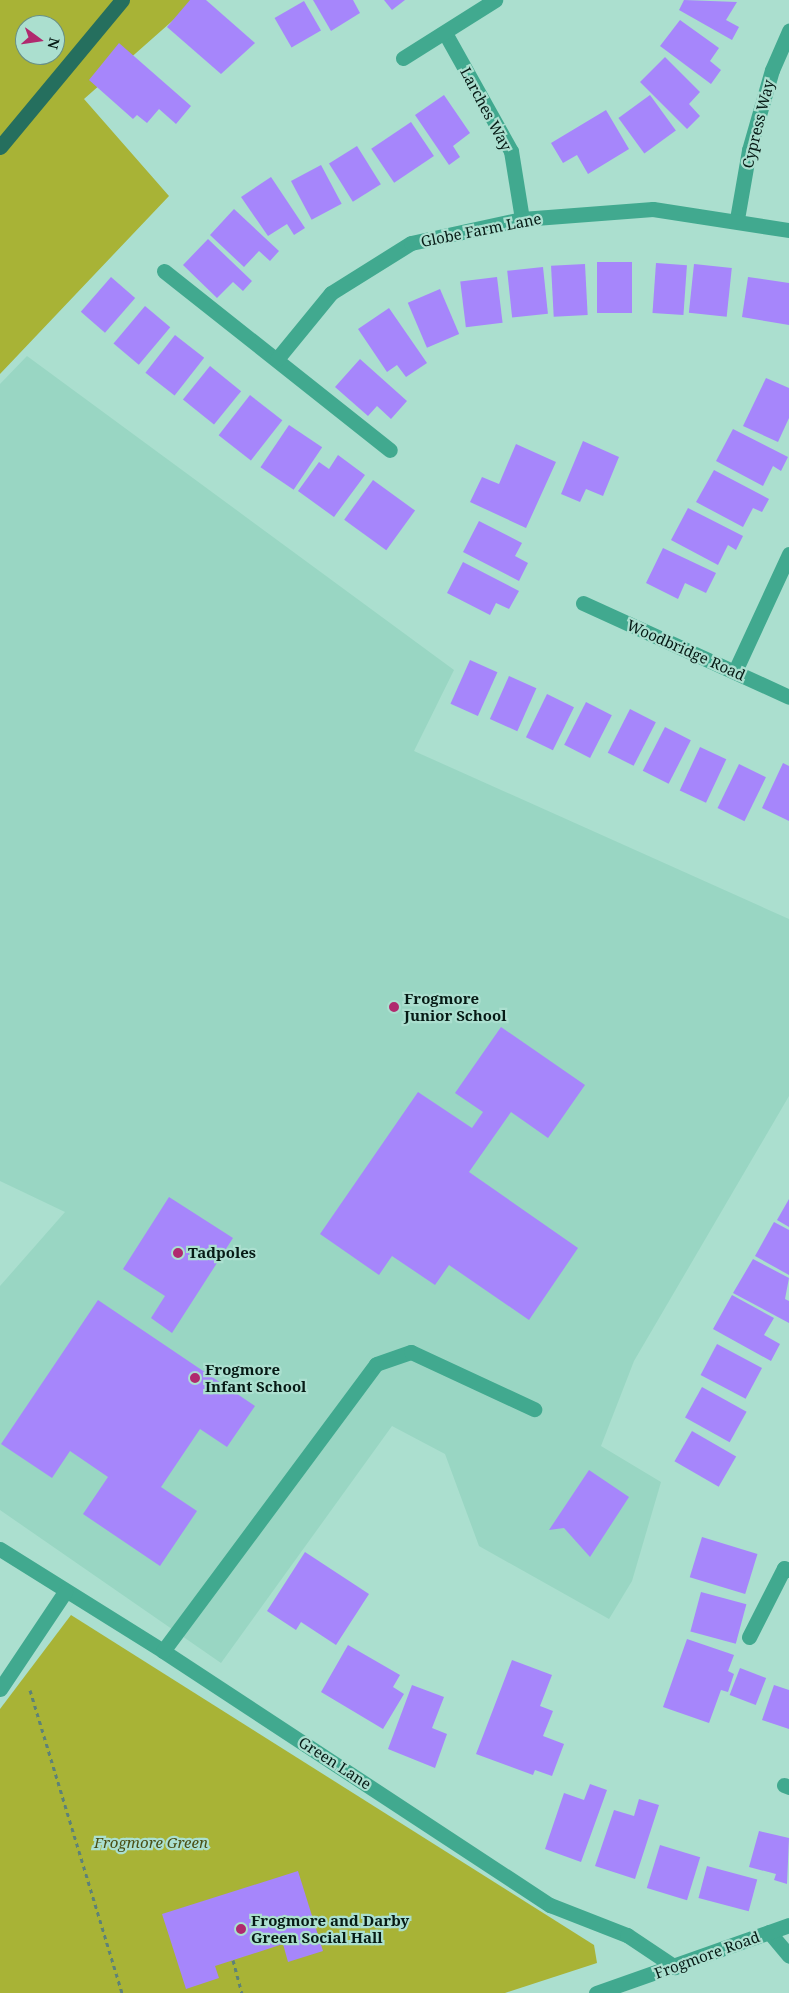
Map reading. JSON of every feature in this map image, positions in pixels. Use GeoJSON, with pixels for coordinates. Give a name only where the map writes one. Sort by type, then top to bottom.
{"type":"FeatureCollection","features":[{"type":"Feature","properties":{"kind":"main road"},"geometry":{"type":"LineString","coordinates":[[0,147],[122,0]]}},
{"type":"Feature","properties":{"kind":"street"},"geometry":{"type":"LineString","coordinates":[[404,58],[495,0]]}},
{"type":"Feature","properties":{"kind":"street","name":"Cypress Way"},"geometry":{"type":"LineString","coordinates":[[737,219],[749,150],[772,70],[789,31]]}},
{"type":"Feature","properties":{"kind":"street","name":"Larches Way"},"geometry":{"type":"LineString","coordinates":[[445,33],[511,151],[522,219]]}},
{"type":"Feature","properties":{"kind":"street","name":"Globe Farm Lane"},"geometry":{"type":"LineString","coordinates":[[277,359],[331,293],[411,243],[522,219],[653,209],[737,219],[789,230]]}},
{"type":"Feature","properties":{"kind":"street"},"geometry":{"type":"LineString","coordinates":[[164,271],[390,450]]}},
{"type":"Feature","properties":{"kind":"street"},"geometry":{"type":"LineString","coordinates":[[735,671],[789,554]]}},
{"type":"Feature","properties":{"kind":"street","name":"Woodbridge Road"},"geometry":{"type":"LineString","coordinates":[[583,604],[789,697]]}},
{"type":"Feature","properties":{"kind":"street"},"geometry":{"type":"LineString","coordinates":[[163,1651],[376,1364],[411,1352],[534,1409]]}},
{"type":"Feature","properties":{"kind":"street","name":"Green Lane"},"geometry":{"type":"LineString","coordinates":[[0,1549],[65,1592],[163,1651],[550,1905],[627,1935],[675,1967]]}},
{"type":"Feature","properties":{"kind":"street"},"geometry":{"type":"LineString","coordinates":[[749,1637],[784,1568],[789,1570]]}},
{"type":"Feature","properties":{"kind":"street"},"geometry":{"type":"LineString","coordinates":[[0,1689],[21,1661],[65,1592]]}},
{"type":"Feature","properties":{"kind":"street","name":"Frogmore Road"},"geometry":{"type":"LineString","coordinates":[[596,1993],[789,1926]]}},
{"type":"Feature","properties":{"kind":"street"},"geometry":{"type":"LineString","coordinates":[[769,1932],[789,1956]]}},
{"type":"Feature","properties":{"kind":"path"},"geometry":{"type":"LineString","coordinates":[[21,1661],[122,1993]]}},
{"type":"Feature","properties":{"kind":"path"},"geometry":{"type":"LineString","coordinates":[[233,1960],[242,1993]]}},
{"type":"Feature","properties":{"kind":"shaded area","name":"Frogmore Junior School"},"geometry":{"type":"Polygon","coordinates":[[[27,356],[454,670],[414,751],[789,919],[789,1096],[634,1361],[601,1446],[661,1482],[632,1581],[609,1619],[479,1546],[445,1454],[392,1426],[221,1663],[0,1510],[0,1286],[65,1212],[0,1181],[0,384],[27,356]]]}},
{"type":"Feature","properties":{"kind":"green space"},"geometry":{"type":"Polygon","coordinates":[[[0,0],[196,0],[84,99],[169,196],[0,374],[0,0]]]}},
{"type":"Feature","properties":{"kind":"green space","name":"Frogmore Green"},"geometry":{"type":"Polygon","coordinates":[[[71,1615],[594,1945],[597,1963],[505,1993],[0,1993],[0,1709],[71,1615]]]}},
{"type":"Feature","properties":{"kind":"building"},"geometry":{"type":"Polygon","coordinates":[[[190,0],[206,0],[255,43],[221,74],[167,27],[190,0]]]}},
{"type":"Feature","properties":{"kind":"building"},"geometry":{"type":"Polygon","coordinates":[[[313,0],[353,0],[360,13],[331,31],[313,0]]]}},
{"type":"Feature","properties":{"kind":"building"},"geometry":{"type":"Polygon","coordinates":[[[384,0],[405,0],[392,10],[384,0]]]}},
{"type":"Feature","properties":{"kind":"building"},"geometry":{"type":"Polygon","coordinates":[[[684,0],[737,2],[726,20],[739,27],[732,40],[679,10],[684,0]]]}},
{"type":"Feature","properties":{"kind":"building"},"geometry":{"type":"Polygon","coordinates":[[[304,1],[321,30],[292,47],[275,18],[304,1]]]}},
{"type":"Feature","properties":{"kind":"building"},"geometry":{"type":"Polygon","coordinates":[[[680,20],[719,48],[710,61],[721,70],[711,84],[660,46],[680,20]]]}},
{"type":"Feature","properties":{"kind":"building"},"geometry":{"type":"Polygon","coordinates":[[[119,43],[191,106],[176,124],[159,109],[147,123],[137,115],[133,119],[89,80],[119,43]]]}},
{"type":"Feature","properties":{"kind":"building"},"geometry":{"type":"Polygon","coordinates":[[[665,57],[700,92],[689,104],[700,116],[687,129],[640,82],[665,57]]]}},
{"type":"Feature","properties":{"kind":"building"},"geometry":{"type":"Polygon","coordinates":[[[444,95],[470,133],[453,146],[460,157],[449,165],[415,115],[444,95]]]}},
{"type":"Feature","properties":{"kind":"building"},"geometry":{"type":"Polygon","coordinates":[[[650,95],[676,131],[644,154],[618,118],[650,95]]]}},
{"type":"Feature","properties":{"kind":"building"},"geometry":{"type":"Polygon","coordinates":[[[606,110],[629,149],[588,174],[577,155],[563,163],[551,143],[606,110]]]}},
{"type":"Feature","properties":{"kind":"building"},"geometry":{"type":"Polygon","coordinates":[[[411,122],[434,156],[394,183],[371,149],[411,122]]]}},
{"type":"Feature","properties":{"kind":"building"},"geometry":{"type":"Polygon","coordinates":[[[357,146],[381,184],[353,202],[329,163],[357,146]]]}},
{"type":"Feature","properties":{"kind":"building"},"geometry":{"type":"Polygon","coordinates":[[[321,165],[342,204],[312,220],[291,181],[321,165]]]}},
{"type":"Feature","properties":{"kind":"building"},"geometry":{"type":"Polygon","coordinates":[[[271,177],[305,228],[294,235],[287,224],[268,236],[241,197],[271,177]]]}},
{"type":"Feature","properties":{"kind":"building"},"geometry":{"type":"Polygon","coordinates":[[[234,209],[279,251],[270,261],[259,251],[244,267],[210,235],[234,209]]]}},
{"type":"Feature","properties":{"kind":"building"},"geometry":{"type":"Polygon","coordinates":[[[208,239],[252,281],[243,291],[233,282],[217,298],[183,265],[208,239]]]}},
{"type":"Feature","properties":{"kind":"building"},"geometry":{"type":"Polygon","coordinates":[[[597,262],[632,262],[632,313],[597,313],[597,262]]]}},
{"type":"Feature","properties":{"kind":"building"},"geometry":{"type":"Polygon","coordinates":[[[656,263],[687,265],[683,315],[653,313],[656,263]]]}},
{"type":"Feature","properties":{"kind":"building"},"geometry":{"type":"Polygon","coordinates":[[[585,264],[588,315],[554,317],[551,266],[585,264]]]}},
{"type":"Feature","properties":{"kind":"building"},"geometry":{"type":"Polygon","coordinates":[[[694,264],[732,268],[727,317],[689,313],[694,264]]]}},
{"type":"Feature","properties":{"kind":"building"},"geometry":{"type":"Polygon","coordinates":[[[543,267],[548,314],[512,318],[507,271],[543,267]]]}},
{"type":"Feature","properties":{"kind":"building"},"geometry":{"type":"Polygon","coordinates":[[[111,277],[135,298],[105,333],[81,312],[111,277]]]}},
{"type":"Feature","properties":{"kind":"building"},"geometry":{"type":"Polygon","coordinates":[[[497,277],[503,323],[466,327],[460,282],[497,277]]]}},
{"type":"Feature","properties":{"kind":"building"},"geometry":{"type":"Polygon","coordinates":[[[748,277],[789,283],[789,325],[742,317],[748,277]]]}},
{"type":"Feature","properties":{"kind":"building"},"geometry":{"type":"Polygon","coordinates":[[[440,289],[459,334],[427,348],[408,303],[440,289]]]}},
{"type":"Feature","properties":{"kind":"building"},"geometry":{"type":"Polygon","coordinates":[[[145,306],[170,327],[139,365],[114,344],[145,306]]]}},
{"type":"Feature","properties":{"kind":"building"},"geometry":{"type":"Polygon","coordinates":[[[389,308],[427,363],[406,377],[397,365],[387,372],[358,329],[389,308]]]}},
{"type":"Feature","properties":{"kind":"building"},"geometry":{"type":"Polygon","coordinates":[[[175,335],[204,358],[175,396],[145,373],[175,335]]]}},
{"type":"Feature","properties":{"kind":"building"},"geometry":{"type":"Polygon","coordinates":[[[360,359],[407,401],[391,419],[377,406],[368,416],[335,387],[360,359]]]}},
{"type":"Feature","properties":{"kind":"building"},"geometry":{"type":"Polygon","coordinates":[[[210,366],[241,391],[214,425],[183,399],[210,366]]]}},
{"type":"Feature","properties":{"kind":"building"},"geometry":{"type":"Polygon","coordinates":[[[766,378],[789,388],[789,418],[778,442],[743,426],[766,378]]]}},
{"type":"Feature","properties":{"kind":"building"},"geometry":{"type":"Polygon","coordinates":[[[250,395],[282,420],[251,460],[219,435],[250,395]]]}},
{"type":"Feature","properties":{"kind":"building"},"geometry":{"type":"Polygon","coordinates":[[[289,425],[322,447],[294,490],[260,467],[289,425]]]}},
{"type":"Feature","properties":{"kind":"building"},"geometry":{"type":"Polygon","coordinates":[[[733,429],[788,457],[781,471],[773,466],[763,486],[716,461],[733,429]]]}},
{"type":"Feature","properties":{"kind":"building"},"geometry":{"type":"Polygon","coordinates":[[[583,441],[619,457],[603,496],[586,489],[580,502],[561,494],[583,441]]]}},
{"type":"Feature","properties":{"kind":"building"},"geometry":{"type":"Polygon","coordinates":[[[516,444],[556,462],[526,528],[470,502],[482,477],[499,484],[516,444]]]}},
{"type":"Feature","properties":{"kind":"building"},"geometry":{"type":"Polygon","coordinates":[[[338,455],[365,475],[334,517],[298,491],[319,462],[329,469],[338,455]]]}},
{"type":"Feature","properties":{"kind":"building"},"geometry":{"type":"Polygon","coordinates":[[[714,470],[769,499],[762,512],[753,508],[743,527],[696,502],[714,470]]]}},
{"type":"Feature","properties":{"kind":"building"},"geometry":{"type":"Polygon","coordinates":[[[373,480],[415,511],[386,550],[344,520],[373,480]]]}},
{"type":"Feature","properties":{"kind":"building"},"geometry":{"type":"Polygon","coordinates":[[[688,508],[743,536],[736,550],[728,545],[718,565],[671,540],[688,508]]]}},
{"type":"Feature","properties":{"kind":"building"},"geometry":{"type":"Polygon","coordinates":[[[479,521],[522,543],[515,556],[528,563],[519,581],[463,552],[479,521]]]}},
{"type":"Feature","properties":{"kind":"building"},"geometry":{"type":"Polygon","coordinates":[[[663,548],[716,573],[706,593],[685,583],[678,599],[646,583],[663,548]]]}},
{"type":"Feature","properties":{"kind":"building"},"geometry":{"type":"Polygon","coordinates":[[[463,562],[519,591],[509,609],[496,603],[490,615],[447,593],[463,562]]]}},
{"type":"Feature","properties":{"kind":"building"},"geometry":{"type":"Polygon","coordinates":[[[470,660],[497,672],[478,716],[450,704],[470,660]]]}},
{"type":"Feature","properties":{"kind":"building"},"geometry":{"type":"Polygon","coordinates":[[[509,676],[536,688],[517,731],[490,719],[509,676]]]}},
{"type":"Feature","properties":{"kind":"building"},"geometry":{"type":"Polygon","coordinates":[[[547,694],[574,707],[553,750],[526,737],[547,694]]]}},
{"type":"Feature","properties":{"kind":"building"},"geometry":{"type":"Polygon","coordinates":[[[586,702],[612,715],[590,758],[564,745],[586,702]]]}},
{"type":"Feature","properties":{"kind":"building"},"geometry":{"type":"Polygon","coordinates":[[[630,709],[656,722],[634,766],[608,753],[630,709]]]}},
{"type":"Feature","properties":{"kind":"building"},"geometry":{"type":"Polygon","coordinates":[[[665,727],[691,740],[669,784],[643,771],[665,727]]]}},
{"type":"Feature","properties":{"kind":"building"},"geometry":{"type":"Polygon","coordinates":[[[700,747],[726,759],[706,803],[680,791],[700,747]]]}},
{"type":"Feature","properties":{"kind":"building"},"geometry":{"type":"Polygon","coordinates":[[[783,763],[789,766],[789,821],[762,808],[783,763]]]}},
{"type":"Feature","properties":{"kind":"building"},"geometry":{"type":"Polygon","coordinates":[[[739,764],[766,777],[744,821],[718,808],[739,764]]]}},
{"type":"Feature","properties":{"kind":"building"},"geometry":{"type":"Polygon","coordinates":[[[501,1027],[585,1085],[548,1138],[511,1112],[469,1172],[578,1248],[529,1320],[449,1265],[435,1285],[392,1256],[379,1275],[320,1234],[418,1092],[472,1128],[483,1112],[455,1093],[501,1027]]]}},
{"type":"Feature","properties":{"kind":"building","name":"Tadpoles"},"geometry":{"type":"Polygon","coordinates":[[[169,1197],[233,1238],[172,1333],[151,1318],[165,1296],[123,1269],[169,1197]]]}},
{"type":"Feature","properties":{"kind":"building"},"geometry":{"type":"Polygon","coordinates":[[[789,1199],[789,1227],[777,1220],[789,1199]]]}},
{"type":"Feature","properties":{"kind":"building"},"geometry":{"type":"Polygon","coordinates":[[[774,1222],[789,1230],[789,1275],[755,1256],[774,1222]]]}},
{"type":"Feature","properties":{"kind":"building"},"geometry":{"type":"Polygon","coordinates":[[[753,1259],[789,1278],[785,1299],[789,1301],[789,1323],[733,1293],[753,1259]]]}},
{"type":"Feature","properties":{"kind":"building"},"geometry":{"type":"Polygon","coordinates":[[[732,1295],[774,1318],[764,1335],[780,1344],[771,1361],[713,1329],[732,1295]]]}},
{"type":"Feature","properties":{"kind":"building"},"geometry":{"type":"Polygon","coordinates":[[[98,1300],[255,1406],[227,1447],[200,1429],[161,1487],[197,1511],[160,1566],[83,1514],[108,1477],[70,1451],[52,1478],[1,1444],[98,1300]]]}},
{"type":"Feature","properties":{"kind":"building"},"geometry":{"type":"Polygon","coordinates":[[[717,1344],[762,1368],[746,1399],[701,1375],[717,1344]]]}},
{"type":"Feature","properties":{"kind":"building"},"geometry":{"type":"Polygon","coordinates":[[[702,1387],[747,1412],[730,1442],[685,1418],[702,1387]]]}},
{"type":"Feature","properties":{"kind":"building"},"geometry":{"type":"Polygon","coordinates":[[[692,1431],[736,1456],[719,1487],[674,1461],[692,1431]]]}},
{"type":"Feature","properties":{"kind":"building"},"geometry":{"type":"Polygon","coordinates":[[[589,1470],[629,1497],[590,1557],[564,1528],[549,1530],[589,1470]]]}},
{"type":"Feature","properties":{"kind":"building"},"geometry":{"type":"Polygon","coordinates":[[[702,1537],[757,1554],[745,1594],[690,1577],[702,1537]]]}},
{"type":"Feature","properties":{"kind":"building"},"geometry":{"type":"Polygon","coordinates":[[[305,1552],[369,1594],[336,1645],[301,1622],[296,1630],[267,1611],[305,1552]]]}},
{"type":"Feature","properties":{"kind":"building"},"geometry":{"type":"Polygon","coordinates":[[[701,1592],[746,1604],[736,1644],[690,1632],[701,1592]]]}},
{"type":"Feature","properties":{"kind":"building"},"geometry":{"type":"Polygon","coordinates":[[[687,1639],[734,1655],[728,1671],[734,1674],[728,1692],[721,1690],[709,1723],[663,1707],[687,1639]]]}},
{"type":"Feature","properties":{"kind":"building"},"geometry":{"type":"Polygon","coordinates":[[[348,1645],[400,1675],[393,1687],[404,1694],[383,1729],[321,1692],[348,1645]]]}},
{"type":"Feature","properties":{"kind":"building"},"geometry":{"type":"Polygon","coordinates":[[[512,1660],[552,1675],[540,1706],[553,1711],[543,1736],[564,1744],[552,1776],[535,1770],[533,1775],[476,1754],[512,1660]]]}},
{"type":"Feature","properties":{"kind":"building"},"geometry":{"type":"Polygon","coordinates":[[[740,1668],[766,1678],[756,1705],[730,1695],[740,1668]]]}},
{"type":"Feature","properties":{"kind":"building"},"geometry":{"type":"Polygon","coordinates":[[[412,1685],[444,1697],[432,1728],[447,1734],[435,1768],[388,1749],[412,1685]]]}},
{"type":"Feature","properties":{"kind":"building"},"geometry":{"type":"Polygon","coordinates":[[[774,1685],[789,1690],[789,1729],[762,1720],[774,1685]]]}},
{"type":"Feature","properties":{"kind":"building"},"geometry":{"type":"Polygon","coordinates":[[[590,1784],[607,1790],[581,1862],[545,1849],[564,1793],[584,1800],[590,1784]]]}},
{"type":"Feature","properties":{"kind":"building"},"geometry":{"type":"Polygon","coordinates":[[[639,1799],[659,1805],[635,1879],[595,1866],[614,1810],[634,1816],[639,1799]]]}},
{"type":"Feature","properties":{"kind":"building"},"geometry":{"type":"Polygon","coordinates":[[[759,1831],[789,1838],[787,1884],[774,1880],[776,1874],[749,1867],[759,1831]]]}},
{"type":"Feature","properties":{"kind":"building"},"geometry":{"type":"Polygon","coordinates":[[[660,1845],[700,1857],[687,1900],[647,1888],[660,1845]]]}},
{"type":"Feature","properties":{"kind":"building"},"geometry":{"type":"Polygon","coordinates":[[[707,1866],[757,1879],[749,1911],[698,1898],[707,1866]]]}},
{"type":"Feature","properties":{"kind":"building","name":"Frogmore and Darby Green Social Hall"},"geometry":{"type":"Polygon","coordinates":[[[298,1871],[323,1951],[288,1962],[283,1944],[215,1966],[219,1978],[186,1989],[162,1914],[298,1871]]]}},
{"type":"Feature","properties":{"kind":"place","name":"Frogmore Junior School"},"geometry":{"type":"Point","coordinates":[394,1007]}},
{"type":"Feature","properties":{"kind":"place","name":"Tadpoles"},"geometry":{"type":"Point","coordinates":[178,1253]}},
{"type":"Feature","properties":{"kind":"place","name":"Frogmore Infant School"},"geometry":{"type":"Point","coordinates":[195,1378]}},
{"type":"Feature","properties":{"kind":"place","name":"Frogmore and Darby Green Social Hall"},"geometry":{"type":"Point","coordinates":[241,1929]}}]}
